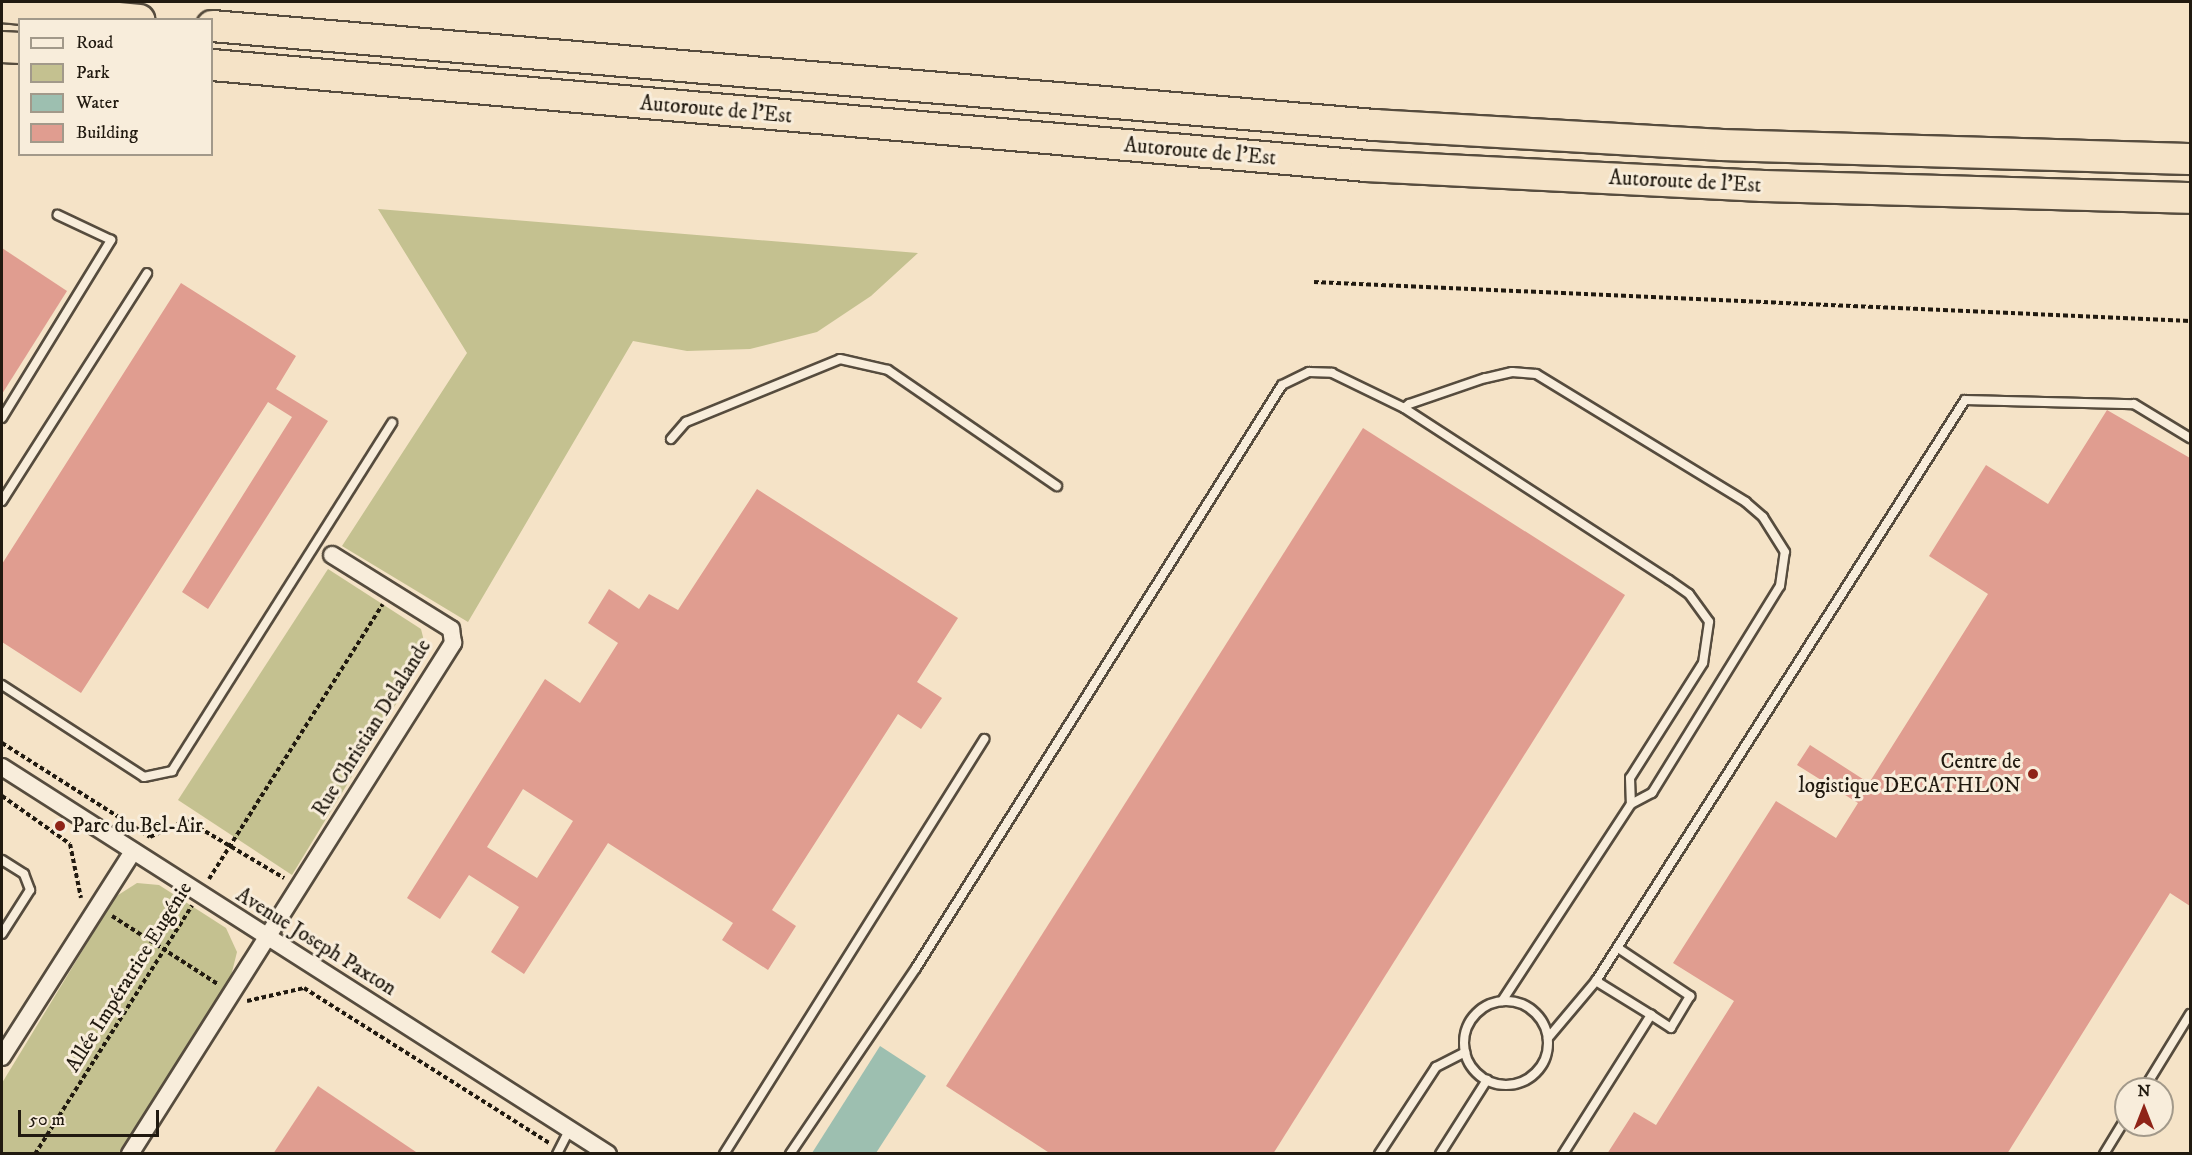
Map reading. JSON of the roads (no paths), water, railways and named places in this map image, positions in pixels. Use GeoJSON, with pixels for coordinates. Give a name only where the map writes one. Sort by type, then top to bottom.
{"type":"FeatureCollection","features":[{"type":"Feature","properties":{"kind":"highway"},"geometry":{"type":"LineString","coordinates":[[2,7],[118,18]]}},
{"type":"Feature","properties":{"kind":"highway","name":"Autoroute de l’Est"},"geometry":{"type":"LineString","coordinates":[[213,26],[1375,125],[1720,145],[2190,159]]}},
{"type":"Feature","properties":{"kind":"highway"},"geometry":{"type":"LineString","coordinates":[[2,47],[18,48]]}},
{"type":"Feature","properties":{"kind":"highway","name":"Autoroute de l’Est"},"geometry":{"type":"LineString","coordinates":[[213,66],[1366,166],[1762,186],[2190,198]]}},
{"type":"Feature","properties":{"kind":"street","name":"Rue Christian Delalande"},"geometry":{"type":"LineString","coordinates":[[130,1154],[453,643],[451,629],[332,555]]}},
{"type":"Feature","properties":{"kind":"street","name":"Avenue Joseph Paxton"},"geometry":{"type":"LineString","coordinates":[[2,767],[608,1154]]}},
{"type":"Feature","properties":{"kind":"street"},"geometry":{"type":"LineString","coordinates":[[2,1057],[133,851]]}},
{"type":"Feature","properties":{"kind":"lane"},"geometry":{"type":"LineString","coordinates":[[2,418],[111,240],[58,215]]}},
{"type":"Feature","properties":{"kind":"lane"},"geometry":{"type":"LineString","coordinates":[[2,501],[147,273]]}},
{"type":"Feature","properties":{"kind":"lane"},"geometry":{"type":"LineString","coordinates":[[671,440],[686,422],[840,359],[888,370],[1058,486]]}},
{"type":"Feature","properties":{"kind":"lane"},"geometry":{"type":"LineString","coordinates":[[790,1154],[916,968],[1282,385],[1309,372],[1332,373],[1404,408],[1669,580],[1706,615],[1710,642],[1703,663],[1630,778],[1630,804]]}},
{"type":"Feature","properties":{"kind":"lane"},"geometry":{"type":"LineString","coordinates":[[1379,1154],[1436,1067],[1465,1052],[1473,1018],[1502,1001],[1630,804],[1652,793],[1780,586],[1785,552],[1777,535],[1746,502],[1536,374],[1512,372],[1485,378],[1404,408]]}},
{"type":"Feature","properties":{"kind":"lane"},"geometry":{"type":"LineString","coordinates":[[1487,1080],[1525,1081],[1543,1063],[1548,1038],[1596,981],[1618,948],[1965,400],[2134,404],[2190,438]]}},
{"type":"Feature","properties":{"kind":"lane"},"geometry":{"type":"LineString","coordinates":[[2,685],[144,777],[158,778],[172,771],[392,423]]}},
{"type":"Feature","properties":{"kind":"lane"},"geometry":{"type":"LineString","coordinates":[[316,544],[332,555]]}},
{"type":"Feature","properties":{"kind":"lane"},"geometry":{"type":"LineString","coordinates":[[724,1154],[984,739]]}},
{"type":"Feature","properties":{"kind":"lane"},"geometry":{"type":"LineString","coordinates":[[2,860],[24,874],[30,890],[2,934]]}},
{"type":"Feature","properties":{"kind":"lane"},"geometry":{"type":"LineString","coordinates":[[1596,981],[1671,1028],[1690,996],[1618,948]]}},
{"type":"Feature","properties":{"kind":"lane"},"geometry":{"type":"LineString","coordinates":[[1502,1001],[1537,1014],[1548,1038]]}},
{"type":"Feature","properties":{"kind":"lane"},"geometry":{"type":"LineString","coordinates":[[2151,1077],[2190,1014]]}},
{"type":"Feature","properties":{"kind":"lane"},"geometry":{"type":"LineString","coordinates":[[1563,1154],[1651,1015]]}},
{"type":"Feature","properties":{"kind":"lane"},"geometry":{"type":"LineString","coordinates":[[1465,1052],[1487,1080]]}},
{"type":"Feature","properties":{"kind":"lane"},"geometry":{"type":"LineString","coordinates":[[1440,1154],[1487,1080]]}},
{"type":"Feature","properties":{"kind":"lane"},"geometry":{"type":"LineString","coordinates":[[558,1152],[570,1129]]}},
{"type":"Feature","properties":{"kind":"lane"},"geometry":{"type":"LineString","coordinates":[[2104,1154],[2114,1137]]}},
{"type":"Feature","properties":{"kind":"water"},"geometry":{"type":"Polygon","coordinates":[[[880,1046],[926,1076],[876,1153],[812,1153],[880,1046]]]}},
{"type":"Feature","properties":{"kind":"place","name":"Centre de logistique DECATHLON"},"geometry":{"type":"Point","coordinates":[2033,774]}},
{"type":"Feature","properties":{"kind":"place","name":"Parc du Bel-Air"},"geometry":{"type":"Point","coordinates":[60,826]}}]}
